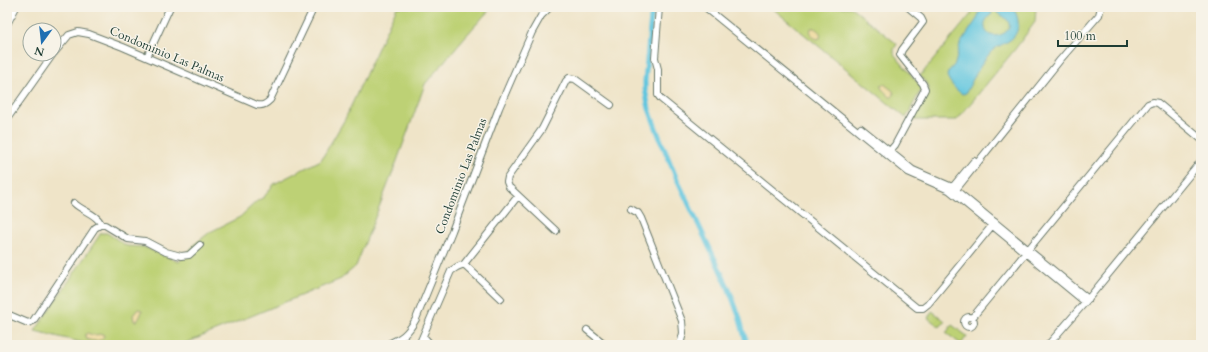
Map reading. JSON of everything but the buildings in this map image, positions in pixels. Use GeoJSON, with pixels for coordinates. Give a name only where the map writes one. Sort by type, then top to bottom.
{"type":"FeatureCollection","features":[{"type":"Feature","properties":{"kind":"main road"},"geometry":{"type":"LineString","coordinates":[[7,22],[15,7]]}},
{"type":"Feature","properties":{"kind":"street"},"geometry":{"type":"LineString","coordinates":[[147,57],[170,7]]}},
{"type":"Feature","properties":{"kind":"street","name":"Condominio Las Palmas"},"geometry":{"type":"LineString","coordinates":[[62,44],[67,37],[78,32],[96,36],[262,106],[267,104],[270,100],[314,7]]}},
{"type":"Feature","properties":{"kind":"street","name":"Condominio Las Palmas"},"geometry":{"type":"LineString","coordinates":[[386,345],[404,336],[416,319],[455,224],[499,108],[532,32],[541,16],[550,7]]}},
{"type":"Feature","properties":{"kind":"street"},"geometry":{"type":"LineString","coordinates":[[659,7],[654,58],[658,69],[658,95],[661,99],[917,308],[924,308],[994,224]]}},
{"type":"Feature","properties":{"kind":"street"},"geometry":{"type":"LineString","coordinates":[[705,7],[888,153],[913,170],[952,190],[1087,301]]}},
{"type":"Feature","properties":{"kind":"street"},"geometry":{"type":"LineString","coordinates":[[711,7],[888,153]]}},
{"type":"Feature","properties":{"kind":"street"},"geometry":{"type":"LineString","coordinates":[[888,153],[894,145],[925,88],[900,55],[902,50],[923,22],[921,18],[908,7]]}},
{"type":"Feature","properties":{"kind":"street"},"geometry":{"type":"LineString","coordinates":[[952,190],[1099,15],[1101,9]]}},
{"type":"Feature","properties":{"kind":"street","name":"Condominio Las Palmas"},"geometry":{"type":"LineString","coordinates":[[7,119],[48,62]]}},
{"type":"Feature","properties":{"kind":"street"},"geometry":{"type":"LineString","coordinates":[[556,231],[508,185],[508,177],[542,129],[567,80],[571,78],[575,79],[611,105]]}},
{"type":"Feature","properties":{"kind":"street"},"geometry":{"type":"LineString","coordinates":[[972,318],[1149,103],[1158,103],[1201,139]]}},
{"type":"Feature","properties":{"kind":"street"},"geometry":{"type":"LineString","coordinates":[[1048,345],[1087,301],[1201,161]]}},
{"type":"Feature","properties":{"kind":"street"},"geometry":{"type":"LineString","coordinates":[[419,345],[449,274],[455,268],[464,264],[518,196]]}},
{"type":"Feature","properties":{"kind":"street"},"geometry":{"type":"LineString","coordinates":[[74,203],[82,210],[96,218],[100,224],[105,225],[128,239],[145,240],[166,252],[181,256],[189,255],[200,245]]}},
{"type":"Feature","properties":{"kind":"street"},"geometry":{"type":"LineString","coordinates":[[631,209],[641,216],[675,302],[683,325],[683,336],[680,345]]}},
{"type":"Feature","properties":{"kind":"street"},"geometry":{"type":"LineString","coordinates":[[7,314],[28,323],[32,322],[95,228],[100,224]]}},
{"type":"Feature","properties":{"kind":"street"},"geometry":{"type":"LineString","coordinates":[[464,264],[501,299]]}},
{"type":"Feature","properties":{"kind":"street"},"geometry":{"type":"LineString","coordinates":[[587,330],[606,345]]}},
{"type":"Feature","properties":{"kind":"street"},"geometry":{"type":"LineString","coordinates":[[423,336],[431,345]]}},
{"type":"Feature","properties":{"kind":"green space"},"geometry":{"type":"Polygon","coordinates":[[[397,7],[492,7],[425,84],[356,266],[341,279],[181,345],[92,345],[35,331],[101,233],[107,233],[127,246],[144,247],[179,262],[196,243],[210,232],[240,217],[257,201],[264,197],[274,184],[321,160],[345,119],[397,7]]]}},
{"type":"Feature","properties":{"kind":"green space"},"geometry":{"type":"Polygon","coordinates":[[[771,7],[851,7],[897,44],[894,49],[894,54],[922,88],[906,118],[771,7]]]}},
{"type":"Feature","properties":{"kind":"green space"},"geometry":{"type":"Polygon","coordinates":[[[966,7],[1036,7],[1035,22],[1016,48],[957,120],[912,120],[929,89],[928,85],[920,76],[972,13],[966,7]]]}},
{"type":"Feature","properties":{"kind":"green space"},"geometry":{"type":"Polygon","coordinates":[[[932,311],[945,321],[940,327],[928,318],[932,311]]]}},
{"type":"Feature","properties":{"kind":"green space"},"geometry":{"type":"Polygon","coordinates":[[[952,325],[967,336],[961,344],[946,333],[952,325]]]}},
{"type":"Feature","properties":{"kind":"sand"},"geometry":{"type":"Polygon","coordinates":[[[811,28],[814,28],[819,32],[820,38],[817,39],[813,36],[811,33],[811,28]]]}},
{"type":"Feature","properties":{"kind":"sand"},"geometry":{"type":"Polygon","coordinates":[[[884,84],[893,91],[894,95],[892,97],[890,97],[882,89],[880,85],[884,84]]]}},
{"type":"Feature","properties":{"kind":"sand"},"geometry":{"type":"Polygon","coordinates":[[[138,309],[142,310],[142,313],[137,321],[134,321],[133,315],[138,309]]]}},
{"type":"Feature","properties":{"kind":"sand"},"geometry":{"type":"Polygon","coordinates":[[[87,333],[93,335],[103,334],[104,336],[100,340],[96,341],[86,339],[85,335],[87,333]]]}},
{"type":"Feature","properties":{"kind":"water"},"geometry":{"type":"Polygon","coordinates":[[[981,7],[991,7],[992,14],[985,22],[985,28],[988,33],[993,36],[1004,33],[1008,29],[1009,24],[1006,18],[997,13],[997,7],[1012,7],[1017,15],[1018,29],[1014,37],[990,53],[974,77],[966,93],[963,94],[958,91],[947,76],[948,72],[955,64],[960,44],[977,19],[981,7]]]}},
{"type":"Feature","properties":{"kind":"waterway"},"geometry":{"type":"LineString","coordinates":[[652,7],[645,81],[649,109],[676,177],[728,287],[739,316],[747,345]]}}]}
